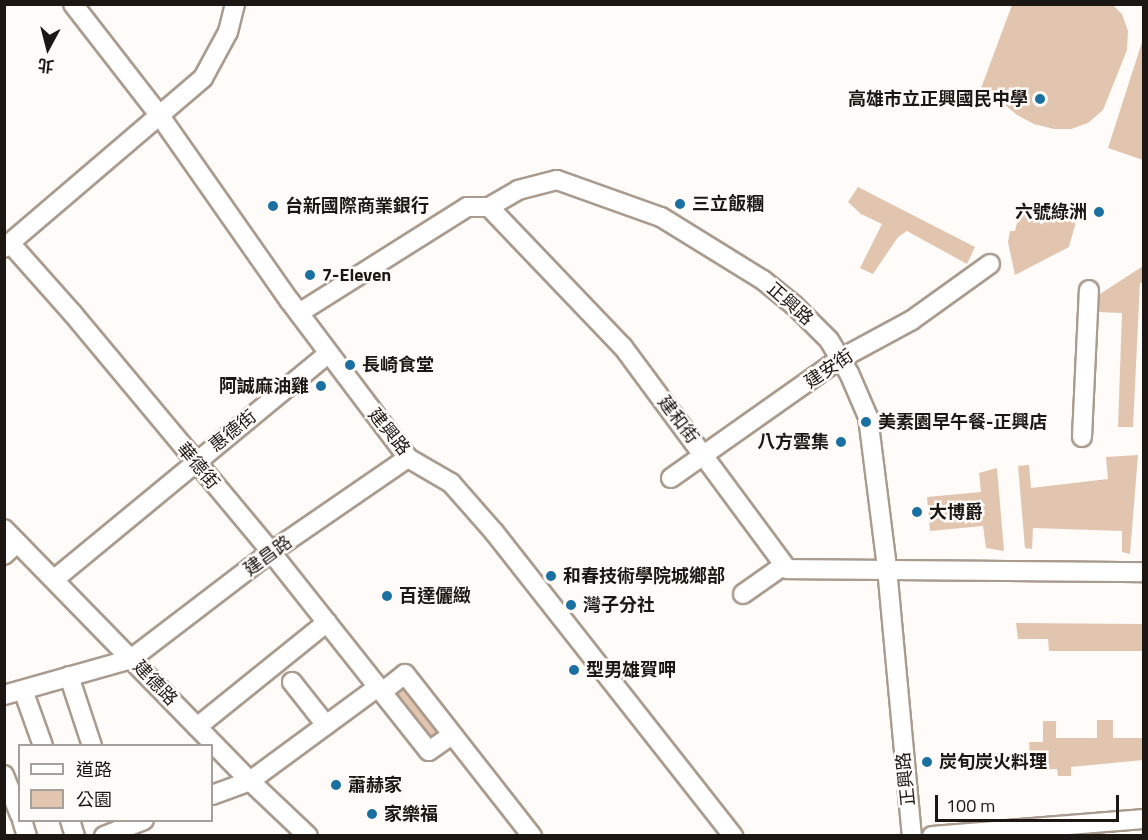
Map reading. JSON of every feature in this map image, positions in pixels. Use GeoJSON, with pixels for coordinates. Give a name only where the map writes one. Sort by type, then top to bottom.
{"type":"FeatureCollection","features":[{"type":"Feature","properties":{"kind":"street","name":"建興路"},"geometry":{"type":"LineString","coordinates":[[73,4],[160,116],[298,313],[408,458],[451,483],[494,532],[733,836]]}},
{"type":"Feature","properties":{"kind":"street"},"geometry":{"type":"LineString","coordinates":[[7,245],[203,78],[228,32],[235,4]]}},
{"type":"Feature","properties":{"kind":"street","name":"正興路"},"geometry":{"type":"LineString","coordinates":[[298,313],[467,207],[489,207],[518,190],[557,180],[661,217],[753,274],[795,305],[829,340],[868,417],[887,568],[912,836]]}},
{"type":"Feature","properties":{"kind":"street","name":"建和街"},"geometry":{"type":"LineString","coordinates":[[489,207],[623,347],[783,566]]}},
{"type":"Feature","properties":{"kind":"street","name":"華德街"},"geometry":{"type":"LineString","coordinates":[[7,245],[73,314],[194,462],[272,552],[429,751],[452,735]]}},
{"type":"Feature","properties":{"kind":"street","name":"建安街"},"geometry":{"type":"LineString","coordinates":[[670,478],[840,359],[912,320],[990,264]]}},
{"type":"Feature","properties":{"kind":"street"},"geometry":{"type":"LineString","coordinates":[[1082,437],[1089,291]]}},
{"type":"Feature","properties":{"kind":"street","name":"惠德街"},"geometry":{"type":"LineString","coordinates":[[56,578],[194,462],[328,354]]}},
{"type":"Feature","properties":{"kind":"street","name":"建昌路"},"geometry":{"type":"LineString","coordinates":[[131,659],[272,552],[408,458]]}},
{"type":"Feature","properties":{"kind":"street","name":"建德路"},"geometry":{"type":"LineString","coordinates":[[4,529],[11,549],[56,578],[197,727],[308,836]]}},
{"type":"Feature","properties":{"kind":"street"},"geometry":{"type":"LineString","coordinates":[[743,594],[783,566],[788,569],[887,568],[1143,572]]}},
{"type":"Feature","properties":{"kind":"street"},"geometry":{"type":"LineString","coordinates":[[197,727],[327,622]]}},
{"type":"Feature","properties":{"kind":"street"},"geometry":{"type":"LineString","coordinates":[[4,695],[131,659]]}},
{"type":"Feature","properties":{"kind":"street"},"geometry":{"type":"LineString","coordinates":[[213,795],[250,781],[326,725],[405,674],[532,836]]}},
{"type":"Feature","properties":{"kind":"street"},"geometry":{"type":"LineString","coordinates":[[69,676],[91,744]]}},
{"type":"Feature","properties":{"kind":"street"},"geometry":{"type":"LineString","coordinates":[[292,682],[326,725]]}},
{"type":"Feature","properties":{"kind":"street"},"geometry":{"type":"LineString","coordinates":[[23,690],[42,744]]}},
{"type":"Feature","properties":{"kind":"street"},"geometry":{"type":"LineString","coordinates":[[4,775],[18,810]]}},
{"type":"Feature","properties":{"kind":"street"},"geometry":{"type":"LineString","coordinates":[[932,836],[1143,819]]}},
{"type":"Feature","properties":{"kind":"street"},"geometry":{"type":"LineString","coordinates":[[117,830],[139,822]]}},
{"type":"Feature","properties":{"kind":"green space"},"geometry":{"type":"Polygon","coordinates":[[[1012,5],[1113,5],[1122,14],[1128,31],[1127,50],[1103,110],[1088,123],[1071,129],[1054,129],[1034,124],[1017,115],[1003,103],[996,90],[989,106],[977,99],[1012,5]]]}},
{"type":"Feature","properties":{"kind":"green space"},"geometry":{"type":"Polygon","coordinates":[[[1144,39],[1143,160],[1108,148],[1144,39]]]}},
{"type":"Feature","properties":{"kind":"green space"},"geometry":{"type":"Polygon","coordinates":[[[858,187],[975,247],[967,264],[907,231],[898,237],[873,274],[860,268],[882,224],[861,214],[848,202],[858,187]]]}},
{"type":"Feature","properties":{"kind":"green space"},"geometry":{"type":"Polygon","coordinates":[[[1022,203],[1077,218],[1069,247],[1015,275],[1008,242],[1010,231],[1015,231],[1022,203]]]}},
{"type":"Feature","properties":{"kind":"green space"},"geometry":{"type":"Polygon","coordinates":[[[1143,266],[1143,283],[1140,283],[1133,427],[1118,427],[1122,313],[1097,312],[1100,294],[1143,266]]]}},
{"type":"Feature","properties":{"kind":"green space"},"geometry":{"type":"Polygon","coordinates":[[[1138,455],[1130,554],[1122,552],[1122,531],[1033,528],[1032,549],[1025,548],[1018,466],[1029,465],[1031,488],[1108,479],[1106,457],[1138,455]]]}},
{"type":"Feature","properties":{"kind":"green space"},"geometry":{"type":"Polygon","coordinates":[[[997,468],[1004,551],[986,548],[983,526],[930,531],[927,497],[981,492],[979,473],[997,468]]]}},
{"type":"Feature","properties":{"kind":"green space"},"geometry":{"type":"Polygon","coordinates":[[[1016,623],[1143,624],[1143,651],[1049,651],[1048,639],[1018,639],[1016,623]]]}},
{"type":"Feature","properties":{"kind":"green space"},"geometry":{"type":"Polygon","coordinates":[[[403,681],[443,731],[428,743],[388,693],[403,681]]]}},
{"type":"Feature","properties":{"kind":"green space"},"geometry":{"type":"Polygon","coordinates":[[[1097,720],[1113,720],[1113,738],[1143,738],[1143,760],[1071,767],[1071,776],[1058,776],[1057,769],[1031,770],[1029,742],[1043,742],[1043,721],[1056,721],[1056,738],[1097,738],[1097,720]]]}},
{"type":"Feature","properties":{"kind":"place","name":"高雄市立正興國民中學"},"geometry":{"type":"Point","coordinates":[1040,99]}},
{"type":"Feature","properties":{"kind":"place","name":"三立飯糰"},"geometry":{"type":"Point","coordinates":[680,204]}},
{"type":"Feature","properties":{"kind":"place","name":"台新國際商業銀行"},"geometry":{"type":"Point","coordinates":[273,206]}},
{"type":"Feature","properties":{"kind":"place","name":"六號綠洲"},"geometry":{"type":"Point","coordinates":[1099,212]}},
{"type":"Feature","properties":{"kind":"place","name":"7-Eleven"},"geometry":{"type":"Point","coordinates":[310,275]}},
{"type":"Feature","properties":{"kind":"place","name":"長崎食堂"},"geometry":{"type":"Point","coordinates":[350,365]}},
{"type":"Feature","properties":{"kind":"place","name":"阿誠麻油雞"},"geometry":{"type":"Point","coordinates":[321,386]}},
{"type":"Feature","properties":{"kind":"place","name":"美素園早午餐-正興店"},"geometry":{"type":"Point","coordinates":[866,422]}},
{"type":"Feature","properties":{"kind":"place","name":"八方雲集"},"geometry":{"type":"Point","coordinates":[841,442]}},
{"type":"Feature","properties":{"kind":"place","name":"大博爵"},"geometry":{"type":"Point","coordinates":[917,512]}},
{"type":"Feature","properties":{"kind":"place","name":"和春技術學院城鄉部"},"geometry":{"type":"Point","coordinates":[551,576]}},
{"type":"Feature","properties":{"kind":"place","name":"百達儷緻"},"geometry":{"type":"Point","coordinates":[387,596]}},
{"type":"Feature","properties":{"kind":"place","name":"灣子分社"},"geometry":{"type":"Point","coordinates":[571,605]}},
{"type":"Feature","properties":{"kind":"place","name":"型男雄賀呷"},"geometry":{"type":"Point","coordinates":[574,670]}},
{"type":"Feature","properties":{"kind":"place","name":"炭旬炭火料理"},"geometry":{"type":"Point","coordinates":[927,762]}},
{"type":"Feature","properties":{"kind":"place","name":"蕭赫家"},"geometry":{"type":"Point","coordinates":[336,785]}},
{"type":"Feature","properties":{"kind":"place","name":"家樂福"},"geometry":{"type":"Point","coordinates":[372,814]}}]}
